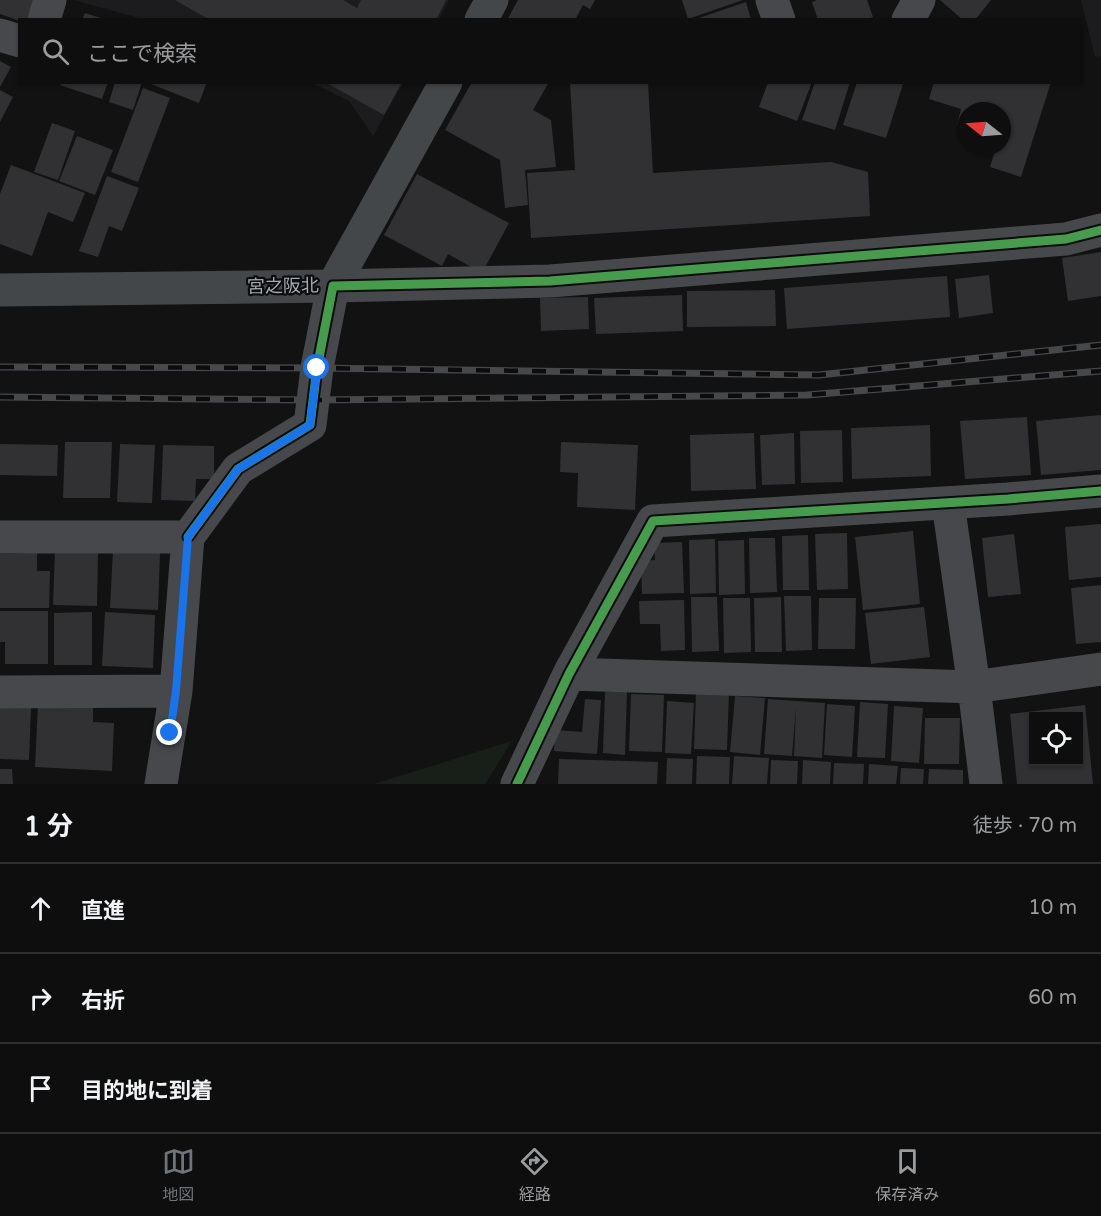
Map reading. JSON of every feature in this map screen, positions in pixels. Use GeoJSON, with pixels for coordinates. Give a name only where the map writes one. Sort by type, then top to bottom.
{"type":"FeatureCollection","features":[{"type":"Feature","properties":{"kind":"street"},"geometry":{"type":"LineString","coordinates":[[45,18],[50,0]]}},
{"type":"Feature","properties":{"kind":"street"},"geometry":{"type":"LineString","coordinates":[[482,18],[492,0]]}},
{"type":"Feature","properties":{"kind":"street"},"geometry":{"type":"LineString","coordinates":[[772,0],[779,18]]}},
{"type":"Feature","properties":{"kind":"street"},"geometry":{"type":"LineString","coordinates":[[909,18],[919,0]]}},
{"type":"Feature","properties":{"kind":"street"},"geometry":{"type":"LineString","coordinates":[[0,35],[18,40]]}},
{"type":"Feature","properties":{"kind":"street","name":"宮之阪北"},"geometry":{"type":"LineString","coordinates":[[0,290],[333,286],[445,84]]}},
{"type":"Feature","properties":{"kind":"street"},"geometry":{"type":"LineString","coordinates":[[161,784],[176,691],[188,537],[238,469],[310,425],[317,368],[333,286],[550,281],[1066,239],[1101,230]]}},
{"type":"Feature","properties":{"kind":"street"},"geometry":{"type":"LineString","coordinates":[[517,784],[569,674],[653,521],[1101,491]]}},
{"type":"Feature","properties":{"kind":"street"},"geometry":{"type":"LineString","coordinates":[[948,503],[986,784]]}},
{"type":"Feature","properties":{"kind":"street"},"geometry":{"type":"LineString","coordinates":[[0,537],[188,537]]}},
{"type":"Feature","properties":{"kind":"street"},"geometry":{"type":"LineString","coordinates":[[569,674],[974,687],[1101,669]]}},
{"type":"Feature","properties":{"kind":"street"},"geometry":{"type":"LineString","coordinates":[[0,692],[176,691]]}},
{"type":"Feature","properties":{"kind":"shaded area"},"geometry":{"type":"Polygon","coordinates":[[[74,0],[449,0],[439,18],[138,18],[74,0]]]}},
{"type":"Feature","properties":{"kind":"shaded area"},"geometry":{"type":"Polygon","coordinates":[[[1081,0],[1101,0],[1101,56],[1095,57],[1081,0]]]}},
{"type":"Feature","properties":{"kind":"shaded area"},"geometry":{"type":"Polygon","coordinates":[[[314,84],[402,84],[373,136],[349,101],[314,84]]]}},
{"type":"Feature","properties":{"kind":"shaded area"},"geometry":{"type":"Polygon","coordinates":[[[512,741],[485,784],[374,784],[512,741]]]}},
{"type":"Feature","properties":{"kind":"building"},"geometry":{"type":"Polygon","coordinates":[[[0,0],[34,0],[28,18],[18,18],[18,20],[0,14],[0,0]]]}},
{"type":"Feature","properties":{"kind":"building"},"geometry":{"type":"Polygon","coordinates":[[[175,0],[343,0],[357,8],[361,0],[446,0],[437,18],[206,18],[175,0]]]}},
{"type":"Feature","properties":{"kind":"building"},"geometry":{"type":"Polygon","coordinates":[[[518,0],[595,0],[590,9],[583,5],[576,18],[508,18],[518,0]]]}},
{"type":"Feature","properties":{"kind":"building"},"geometry":{"type":"Polygon","coordinates":[[[682,0],[743,0],[691,18],[688,18],[682,0]]]}},
{"type":"Feature","properties":{"kind":"building"},"geometry":{"type":"Polygon","coordinates":[[[817,0],[867,0],[873,17],[817,18],[812,2],[817,0]]]}},
{"type":"Feature","properties":{"kind":"building"},"geometry":{"type":"Polygon","coordinates":[[[940,0],[991,0],[977,18],[961,18],[940,0]]]}},
{"type":"Feature","properties":{"kind":"building"},"geometry":{"type":"Polygon","coordinates":[[[746,2],[750,18],[699,18],[746,2]]]}},
{"type":"Feature","properties":{"kind":"building"},"geometry":{"type":"Polygon","coordinates":[[[85,13],[101,18],[83,18],[85,13]]]}},
{"type":"Feature","properties":{"kind":"building"},"geometry":{"type":"Polygon","coordinates":[[[0,61],[11,67],[0,87],[0,61]]]}},
{"type":"Feature","properties":{"kind":"building"},"geometry":{"type":"Polygon","coordinates":[[[60,84],[107,84],[102,99],[60,84]]]}},
{"type":"Feature","properties":{"kind":"building"},"geometry":{"type":"Polygon","coordinates":[[[114,84],[141,84],[133,110],[109,102],[114,84]]]}},
{"type":"Feature","properties":{"kind":"building"},"geometry":{"type":"Polygon","coordinates":[[[151,84],[206,84],[199,103],[151,84]]]}},
{"type":"Feature","properties":{"kind":"building"},"geometry":{"type":"Polygon","coordinates":[[[329,84],[401,84],[384,115],[329,84]]]}},
{"type":"Feature","properties":{"kind":"building"},"geometry":{"type":"Polygon","coordinates":[[[471,84],[548,84],[533,110],[551,120],[556,167],[525,170],[528,205],[505,208],[500,160],[445,130],[471,84]]]}},
{"type":"Feature","properties":{"kind":"building"},"geometry":{"type":"Polygon","coordinates":[[[570,84],[648,84],[653,173],[831,162],[868,172],[870,216],[531,238],[527,173],[575,170],[570,84]]]}},
{"type":"Feature","properties":{"kind":"building"},"geometry":{"type":"Polygon","coordinates":[[[767,84],[811,84],[797,121],[759,107],[767,84]]]}},
{"type":"Feature","properties":{"kind":"building"},"geometry":{"type":"Polygon","coordinates":[[[814,84],[849,84],[835,130],[802,120],[814,84]]]}},
{"type":"Feature","properties":{"kind":"building"},"geometry":{"type":"Polygon","coordinates":[[[856,84],[903,84],[886,138],[843,125],[856,84]]]}},
{"type":"Feature","properties":{"kind":"building"},"geometry":{"type":"Polygon","coordinates":[[[933,84],[1050,84],[1021,177],[990,167],[993,156],[1011,156],[1011,102],[957,102],[957,108],[929,99],[933,84]]]}},
{"type":"Feature","properties":{"kind":"building"},"geometry":{"type":"Polygon","coordinates":[[[143,88],[170,98],[138,182],[111,172],[143,88]]]}},
{"type":"Feature","properties":{"kind":"building"},"geometry":{"type":"Polygon","coordinates":[[[0,90],[13,97],[0,122],[0,90]]]}},
{"type":"Feature","properties":{"kind":"building"},"geometry":{"type":"Polygon","coordinates":[[[52,123],[75,131],[58,180],[34,172],[52,123]]]}},
{"type":"Feature","properties":{"kind":"building"},"geometry":{"type":"Polygon","coordinates":[[[77,136],[113,150],[95,195],[59,181],[77,136]]]}},
{"type":"Feature","properties":{"kind":"building"},"geometry":{"type":"Polygon","coordinates":[[[11,165],[85,193],[73,222],[48,212],[32,256],[0,244],[0,194],[11,165]]]}},
{"type":"Feature","properties":{"kind":"building"},"geometry":{"type":"Polygon","coordinates":[[[417,174],[509,223],[482,273],[448,254],[442,266],[384,235],[417,174]]]}},
{"type":"Feature","properties":{"kind":"building"},"geometry":{"type":"Polygon","coordinates":[[[107,176],[139,188],[122,231],[109,226],[98,257],[79,251],[107,176]]]}},
{"type":"Feature","properties":{"kind":"building"},"geometry":{"type":"Polygon","coordinates":[[[1101,252],[1101,296],[1068,301],[1062,258],[1101,252]]]}},
{"type":"Feature","properties":{"kind":"building"},"geometry":{"type":"Polygon","coordinates":[[[989,275],[993,313],[959,318],[955,279],[989,275]]]}},
{"type":"Feature","properties":{"kind":"building"},"geometry":{"type":"Polygon","coordinates":[[[947,276],[950,317],[787,329],[784,288],[947,276]]]}},
{"type":"Feature","properties":{"kind":"building"},"geometry":{"type":"Polygon","coordinates":[[[775,290],[776,326],[687,327],[687,291],[775,290]]]}},
{"type":"Feature","properties":{"kind":"building"},"geometry":{"type":"Polygon","coordinates":[[[682,295],[683,331],[596,334],[594,298],[682,295]]]}},
{"type":"Feature","properties":{"kind":"building"},"geometry":{"type":"Polygon","coordinates":[[[588,297],[589,329],[541,331],[540,298],[588,297]]]}},
{"type":"Feature","properties":{"kind":"building"},"geometry":{"type":"Polygon","coordinates":[[[1101,415],[1101,470],[1041,475],[1036,421],[1101,415]]]}},
{"type":"Feature","properties":{"kind":"building"},"geometry":{"type":"Polygon","coordinates":[[[1027,417],[1031,475],[965,479],[960,421],[1027,417]]]}},
{"type":"Feature","properties":{"kind":"building"},"geometry":{"type":"Polygon","coordinates":[[[930,425],[931,476],[852,479],[851,428],[930,425]]]}},
{"type":"Feature","properties":{"kind":"building"},"geometry":{"type":"Polygon","coordinates":[[[842,430],[843,482],[801,483],[800,431],[842,430]]]}},
{"type":"Feature","properties":{"kind":"building"},"geometry":{"type":"Polygon","coordinates":[[[754,433],[756,489],[691,491],[690,435],[754,433]]]}},
{"type":"Feature","properties":{"kind":"building"},"geometry":{"type":"Polygon","coordinates":[[[794,433],[795,484],[762,485],[760,435],[794,433]]]}},
{"type":"Feature","properties":{"kind":"building"},"geometry":{"type":"Polygon","coordinates":[[[65,442],[112,442],[110,498],[63,498],[65,442]]]}},
{"type":"Feature","properties":{"kind":"building"},"geometry":{"type":"Polygon","coordinates":[[[561,442],[638,445],[635,510],[577,507],[578,473],[560,472],[561,442]]]}},
{"type":"Feature","properties":{"kind":"building"},"geometry":{"type":"Polygon","coordinates":[[[0,444],[58,445],[57,476],[0,475],[0,444]]]}},
{"type":"Feature","properties":{"kind":"building"},"geometry":{"type":"Polygon","coordinates":[[[120,444],[155,445],[152,503],[117,502],[120,444]]]}},
{"type":"Feature","properties":{"kind":"building"},"geometry":{"type":"Polygon","coordinates":[[[163,445],[214,446],[214,479],[196,479],[195,501],[161,500],[163,445]]]}},
{"type":"Feature","properties":{"kind":"building"},"geometry":{"type":"Polygon","coordinates":[[[1101,524],[1101,577],[1069,580],[1065,527],[1101,524]]]}},
{"type":"Feature","properties":{"kind":"building"},"geometry":{"type":"Polygon","coordinates":[[[913,531],[920,604],[863,610],[855,537],[913,531]]]}},
{"type":"Feature","properties":{"kind":"building"},"geometry":{"type":"Polygon","coordinates":[[[847,533],[848,589],[817,590],[815,534],[847,533]]]}},
{"type":"Feature","properties":{"kind":"building"},"geometry":{"type":"Polygon","coordinates":[[[1014,534],[1021,594],[988,597],[982,538],[1014,534]]]}},
{"type":"Feature","properties":{"kind":"building"},"geometry":{"type":"Polygon","coordinates":[[[808,535],[809,590],[783,590],[782,536],[808,535]]]}},
{"type":"Feature","properties":{"kind":"building"},"geometry":{"type":"Polygon","coordinates":[[[749,538],[775,538],[777,592],[750,593],[749,538]]]}},
{"type":"Feature","properties":{"kind":"building"},"geometry":{"type":"Polygon","coordinates":[[[715,539],[716,593],[690,594],[689,540],[715,539]]]}},
{"type":"Feature","properties":{"kind":"building"},"geometry":{"type":"Polygon","coordinates":[[[744,540],[745,594],[719,595],[718,541],[744,540]]]}},
{"type":"Feature","properties":{"kind":"building"},"geometry":{"type":"Polygon","coordinates":[[[682,542],[684,593],[642,594],[641,561],[655,560],[654,543],[682,542]]]}},
{"type":"Feature","properties":{"kind":"building"},"geometry":{"type":"Polygon","coordinates":[[[55,550],[98,551],[97,606],[53,605],[55,550]]]}},
{"type":"Feature","properties":{"kind":"building"},"geometry":{"type":"Polygon","coordinates":[[[113,550],[160,553],[158,610],[110,608],[113,550]]]}},
{"type":"Feature","properties":{"kind":"building"},"geometry":{"type":"Polygon","coordinates":[[[37,553],[37,571],[50,571],[49,608],[0,608],[0,554],[37,553]]]}},
{"type":"Feature","properties":{"kind":"building"},"geometry":{"type":"Polygon","coordinates":[[[1101,585],[1101,642],[1076,644],[1071,588],[1101,585]]]}},
{"type":"Feature","properties":{"kind":"building"},"geometry":{"type":"Polygon","coordinates":[[[784,596],[811,596],[812,650],[786,651],[784,596]]]}},
{"type":"Feature","properties":{"kind":"building"},"geometry":{"type":"Polygon","coordinates":[[[691,597],[717,597],[719,651],[692,652],[691,597]]]}},
{"type":"Feature","properties":{"kind":"building"},"geometry":{"type":"Polygon","coordinates":[[[781,597],[782,652],[755,652],[754,598],[781,597]]]}},
{"type":"Feature","properties":{"kind":"building"},"geometry":{"type":"Polygon","coordinates":[[[723,598],[750,598],[751,652],[724,653],[723,598]]]}},
{"type":"Feature","properties":{"kind":"building"},"geometry":{"type":"Polygon","coordinates":[[[819,598],[856,598],[855,649],[818,649],[819,598]]]}},
{"type":"Feature","properties":{"kind":"building"},"geometry":{"type":"Polygon","coordinates":[[[684,600],[685,650],[661,651],[660,624],[640,624],[639,601],[684,600]]]}},
{"type":"Feature","properties":{"kind":"building"},"geometry":{"type":"Polygon","coordinates":[[[924,607],[930,657],[871,664],[865,613],[924,607]]]}},
{"type":"Feature","properties":{"kind":"building"},"geometry":{"type":"Polygon","coordinates":[[[0,611],[48,611],[48,664],[5,664],[5,642],[0,642],[0,611]]]}},
{"type":"Feature","properties":{"kind":"building"},"geometry":{"type":"Polygon","coordinates":[[[92,612],[92,665],[54,665],[54,613],[92,612]]]}},
{"type":"Feature","properties":{"kind":"building"},"geometry":{"type":"Polygon","coordinates":[[[105,612],[155,615],[153,668],[102,666],[105,612]]]}},
{"type":"Feature","properties":{"kind":"building"},"geometry":{"type":"Polygon","coordinates":[[[696,691],[729,692],[727,750],[694,749],[696,691]]]}},
{"type":"Feature","properties":{"kind":"building"},"geometry":{"type":"Polygon","coordinates":[[[605,692],[627,692],[625,755],[603,753],[605,692]]]}},
{"type":"Feature","properties":{"kind":"building"},"geometry":{"type":"Polygon","coordinates":[[[631,694],[664,695],[662,752],[629,751],[631,694]]]}},
{"type":"Feature","properties":{"kind":"building"},"geometry":{"type":"Polygon","coordinates":[[[735,696],[765,698],[760,755],[730,752],[735,696]]]}},
{"type":"Feature","properties":{"kind":"building"},"geometry":{"type":"Polygon","coordinates":[[[585,699],[601,700],[597,754],[554,751],[555,730],[582,732],[585,699]]]}},
{"type":"Feature","properties":{"kind":"building"},"geometry":{"type":"Polygon","coordinates":[[[768,699],[825,703],[822,758],[794,756],[796,707],[792,756],[764,754],[768,699]]]}},
{"type":"Feature","properties":{"kind":"building"},"geometry":{"type":"Polygon","coordinates":[[[667,701],[694,703],[691,754],[665,753],[667,701]]]}},
{"type":"Feature","properties":{"kind":"building"},"geometry":{"type":"Polygon","coordinates":[[[860,702],[888,704],[885,758],[857,757],[860,702]]]}},
{"type":"Feature","properties":{"kind":"building"},"geometry":{"type":"Polygon","coordinates":[[[38,703],[93,706],[93,722],[114,723],[112,771],[35,767],[38,703]]]}},
{"type":"Feature","properties":{"kind":"building"},"geometry":{"type":"Polygon","coordinates":[[[827,704],[855,706],[852,757],[824,755],[827,704]]]}},
{"type":"Feature","properties":{"kind":"building"},"geometry":{"type":"Polygon","coordinates":[[[1085,705],[1093,784],[1017,784],[1010,714],[1085,705]]]}},
{"type":"Feature","properties":{"kind":"building"},"geometry":{"type":"Polygon","coordinates":[[[894,706],[923,708],[919,763],[891,761],[894,706]]]}},
{"type":"Feature","properties":{"kind":"building"},"geometry":{"type":"Polygon","coordinates":[[[0,707],[31,708],[29,760],[0,759],[0,707]]]}},
{"type":"Feature","properties":{"kind":"building"},"geometry":{"type":"Polygon","coordinates":[[[925,718],[960,718],[959,764],[924,764],[925,718]]]}},
{"type":"Feature","properties":{"kind":"building"},"geometry":{"type":"Polygon","coordinates":[[[697,756],[730,757],[729,784],[696,784],[697,756]]]}},
{"type":"Feature","properties":{"kind":"building"},"geometry":{"type":"Polygon","coordinates":[[[734,756],[769,758],[767,784],[732,784],[734,756]]]}},
{"type":"Feature","properties":{"kind":"building"},"geometry":{"type":"Polygon","coordinates":[[[667,758],[693,759],[692,784],[666,784],[667,758]]]}},
{"type":"Feature","properties":{"kind":"building"},"geometry":{"type":"Polygon","coordinates":[[[559,759],[658,762],[657,784],[558,784],[559,759]]]}},
{"type":"Feature","properties":{"kind":"building"},"geometry":{"type":"Polygon","coordinates":[[[771,760],[798,761],[797,784],[770,784],[771,760]]]}},
{"type":"Feature","properties":{"kind":"building"},"geometry":{"type":"Polygon","coordinates":[[[803,760],[831,762],[830,784],[802,784],[803,760]]]}},
{"type":"Feature","properties":{"kind":"building"},"geometry":{"type":"Polygon","coordinates":[[[834,763],[864,764],[863,784],[833,784],[834,763]]]}},
{"type":"Feature","properties":{"kind":"building"},"geometry":{"type":"Polygon","coordinates":[[[869,764],[898,766],[896,784],[868,784],[869,764]]]}},
{"type":"Feature","properties":{"kind":"building"},"geometry":{"type":"Polygon","coordinates":[[[901,768],[924,769],[923,784],[900,784],[901,768]]]}},
{"type":"Feature","properties":{"kind":"building"},"geometry":{"type":"Polygon","coordinates":[[[0,769],[12,769],[13,784],[0,784],[0,769]]]}},
{"type":"Feature","properties":{"kind":"building"},"geometry":{"type":"Polygon","coordinates":[[[929,769],[963,770],[963,784],[928,784],[929,769]]]}},
{"type":"Feature","properties":{"kind":"railway"},"geometry":{"type":"LineString","coordinates":[[0,367],[317,368],[819,375],[1101,345]]}},
{"type":"Feature","properties":{"kind":"railway"},"geometry":{"type":"LineString","coordinates":[[0,397],[313,400],[807,395],[1101,371]]}},
{"type":"Feature","properties":{"kind":"cycle path"},"geometry":{"type":"LineString","coordinates":[[188,537],[238,469],[310,425],[317,368],[333,286],[550,281],[1066,239],[1101,230]]}},
{"type":"Feature","properties":{"kind":"cycle path"},"geometry":{"type":"LineString","coordinates":[[517,784],[569,674],[653,521],[1101,491]]}},
{"type":"Feature","properties":{"kind":"route"},"geometry":{"type":"LineString","coordinates":[[170,733],[176,691],[188,537],[238,469],[310,425],[317,368]]}}]}
